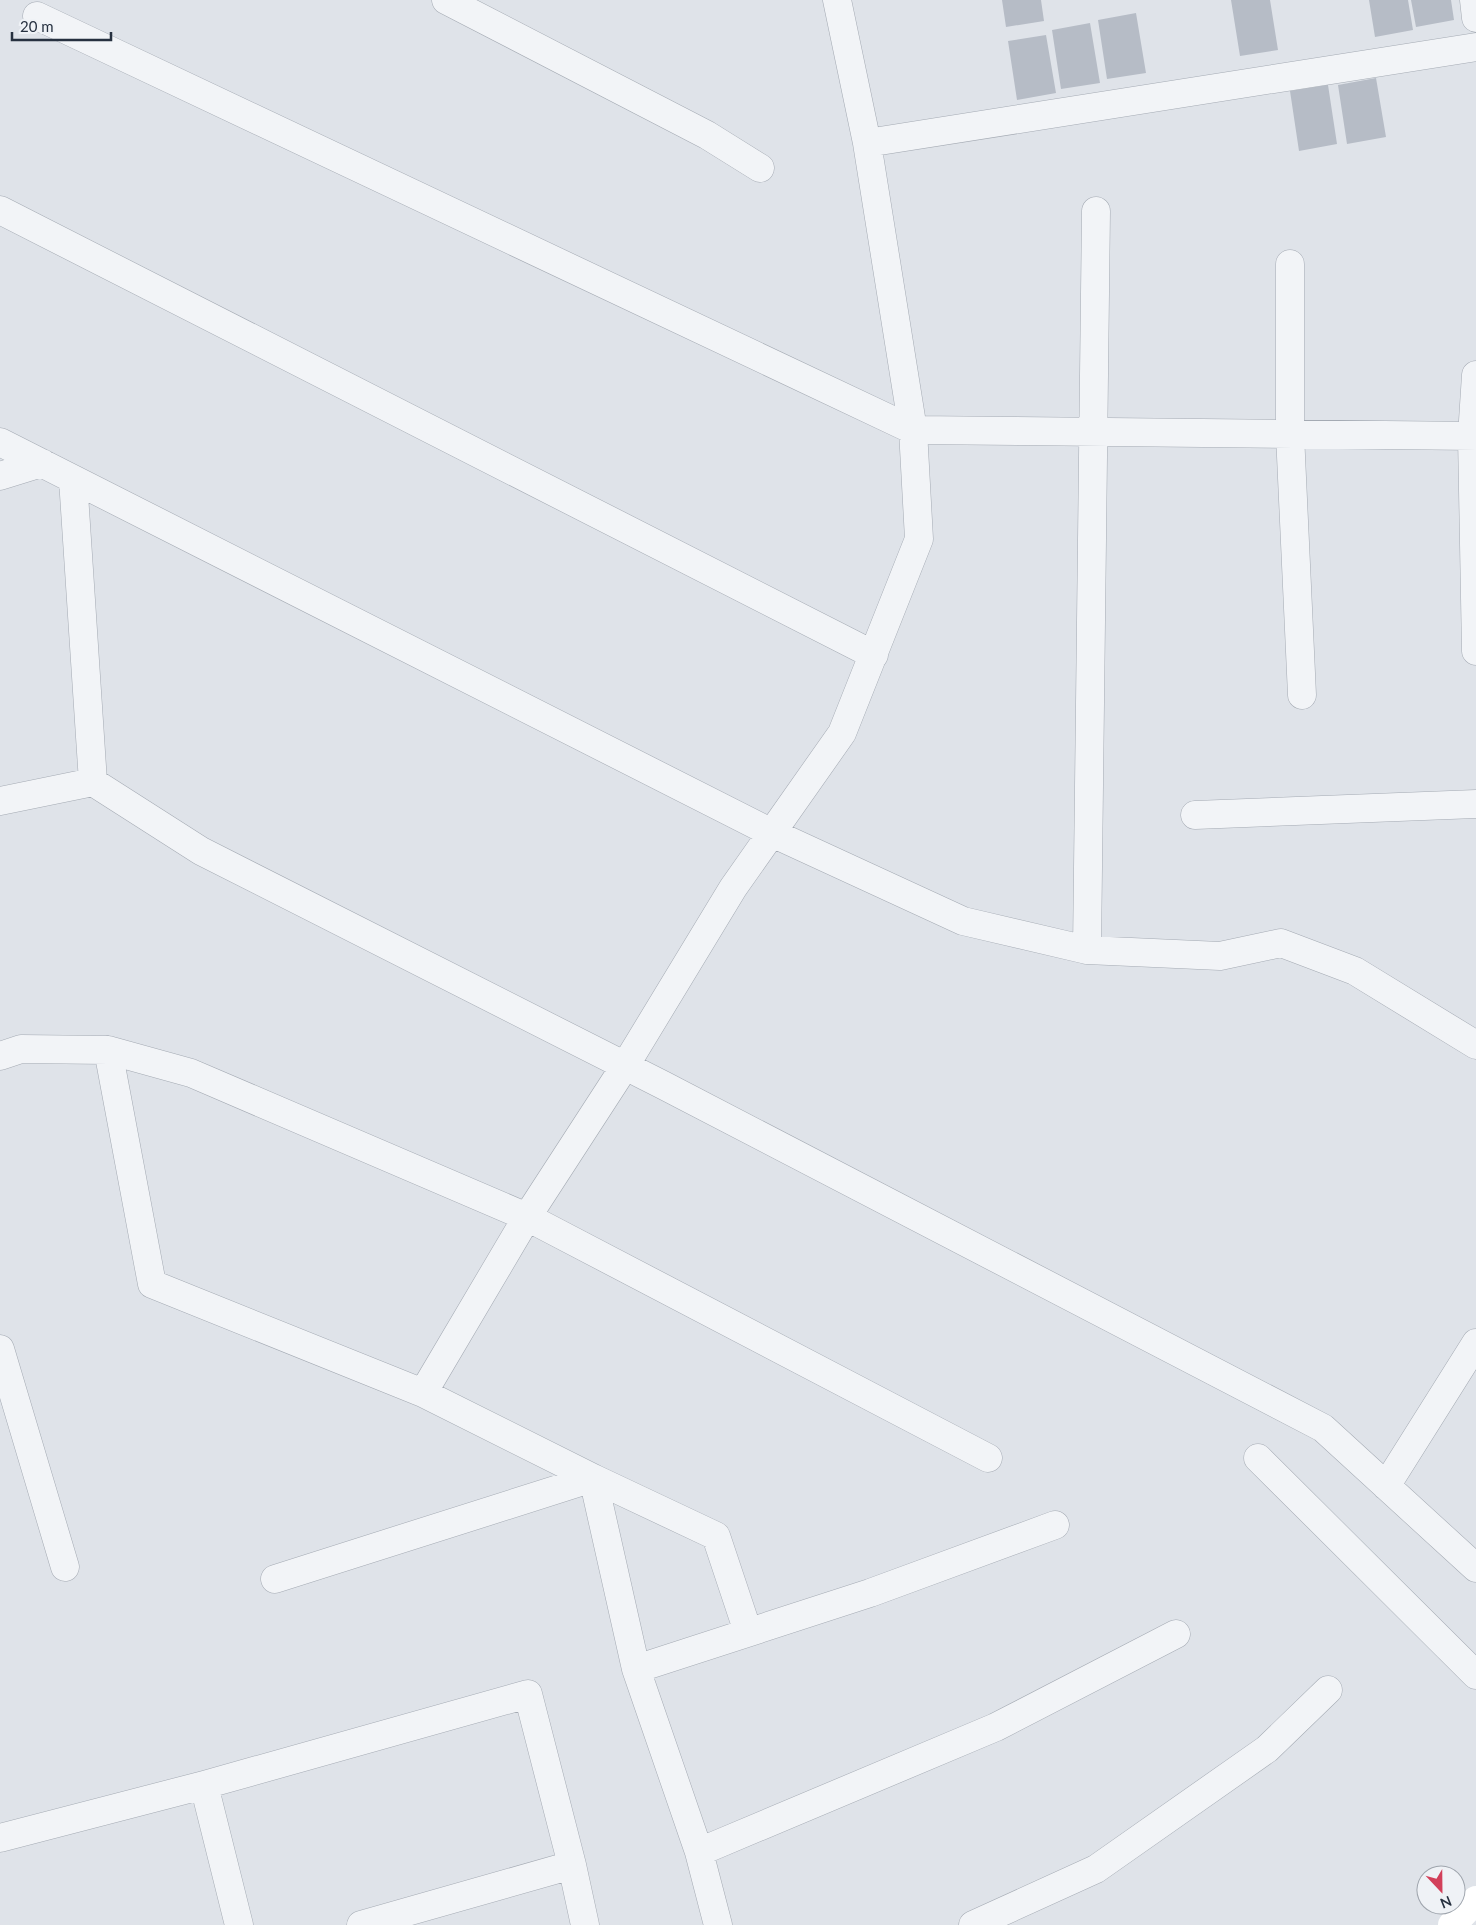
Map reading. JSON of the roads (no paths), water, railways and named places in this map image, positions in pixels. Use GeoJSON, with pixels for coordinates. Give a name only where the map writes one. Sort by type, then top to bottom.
{"type":"FeatureCollection","features":[{"type":"Feature","properties":{"kind":"street"},"geometry":{"type":"LineString","coordinates":[[446,0],[707,135],[760,168]]}},
{"type":"Feature","properties":{"kind":"street"},"geometry":{"type":"LineString","coordinates":[[423,1393],[527,1217],[625,1066],[733,888],[842,734],[920,539],[913,430],[867,144],[837,0]]}},
{"type":"Feature","properties":{"kind":"street"},"geometry":{"type":"LineString","coordinates":[[1474,0],[1476,18]]}},
{"type":"Feature","properties":{"kind":"street"},"geometry":{"type":"LineString","coordinates":[[37,16],[913,430],[1474,436]]}},
{"type":"Feature","properties":{"kind":"street"},"geometry":{"type":"LineString","coordinates":[[867,144],[1476,47]]}},
{"type":"Feature","properties":{"kind":"street"},"geometry":{"type":"LineString","coordinates":[[0,210],[874,655]]}},
{"type":"Feature","properties":{"kind":"street"},"geometry":{"type":"LineString","coordinates":[[1087,950],[1096,211]]}},
{"type":"Feature","properties":{"kind":"street"},"geometry":{"type":"LineString","coordinates":[[1290,264],[1290,434],[1302,695]]}},
{"type":"Feature","properties":{"kind":"street"},"geometry":{"type":"LineString","coordinates":[[1476,375],[1474,436],[1476,651]]}},
{"type":"Feature","properties":{"kind":"street"},"geometry":{"type":"LineString","coordinates":[[0,442],[772,833],[963,921],[1087,950],[1220,956],[1281,943],[1355,971],[1476,1045]]}},
{"type":"Feature","properties":{"kind":"street"},"geometry":{"type":"LineString","coordinates":[[0,476],[42,463]]}},
{"type":"Feature","properties":{"kind":"street"},"geometry":{"type":"LineString","coordinates":[[73,479],[93,782]]}},
{"type":"Feature","properties":{"kind":"street"},"geometry":{"type":"LineString","coordinates":[[0,801],[93,782],[201,851],[625,1066],[1323,1428],[1476,1568]]}},
{"type":"Feature","properties":{"kind":"street"},"geometry":{"type":"LineString","coordinates":[[1196,816],[1476,804]]}},
{"type":"Feature","properties":{"kind":"street"},"geometry":{"type":"LineString","coordinates":[[0,1056],[22,1049],[108,1050],[191,1073],[527,1217],[988,1458]]}},
{"type":"Feature","properties":{"kind":"street"},"geometry":{"type":"LineString","coordinates":[[108,1050],[152,1284],[423,1393],[593,1478],[716,1536],[748,1632]]}},
{"type":"Feature","properties":{"kind":"street"},"geometry":{"type":"LineString","coordinates":[[1386,1486],[1476,1343]]}},
{"type":"Feature","properties":{"kind":"street"},"geometry":{"type":"LineString","coordinates":[[0,1348],[64,1567]]}},
{"type":"Feature","properties":{"kind":"street"},"geometry":{"type":"LineString","coordinates":[[1258,1458],[1476,1675]]}},
{"type":"Feature","properties":{"kind":"street"},"geometry":{"type":"LineString","coordinates":[[275,1579],[593,1478]]}},
{"type":"Feature","properties":{"kind":"street"},"geometry":{"type":"LineString","coordinates":[[593,1478],[636,1668],[699,1852],[718,1925]]}},
{"type":"Feature","properties":{"kind":"street"},"geometry":{"type":"LineString","coordinates":[[636,1668],[870,1593],[1055,1525]]}},
{"type":"Feature","properties":{"kind":"street"},"geometry":{"type":"LineString","coordinates":[[699,1852],[996,1727],[1176,1634]]}},
{"type":"Feature","properties":{"kind":"street"},"geometry":{"type":"LineString","coordinates":[[973,1925],[1096,1869],[1267,1749],[1328,1690]]}},
{"type":"Feature","properties":{"kind":"street"},"geometry":{"type":"LineString","coordinates":[[0,1838],[204,1786],[528,1694],[572,1865],[585,1925]]}},
{"type":"Feature","properties":{"kind":"street"},"geometry":{"type":"LineString","coordinates":[[204,1786],[239,1925]]}},
{"type":"Feature","properties":{"kind":"street"},"geometry":{"type":"LineString","coordinates":[[361,1925],[572,1865]]}},
{"type":"Feature","properties":{"kind":"street"},"geometry":{"type":"LineString","coordinates":[[1452,1925],[1476,1900]]}}]}
